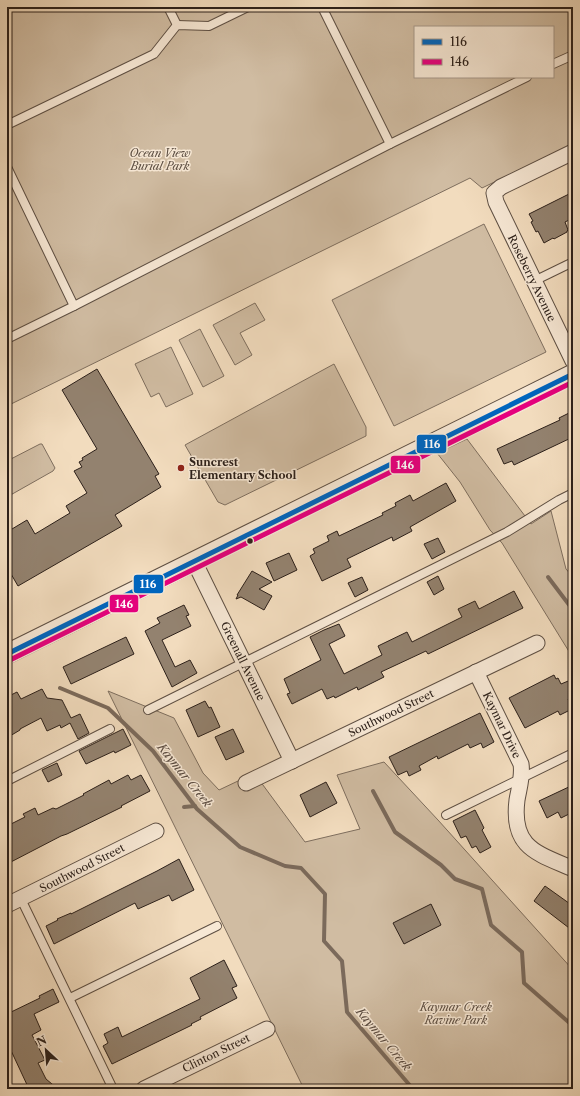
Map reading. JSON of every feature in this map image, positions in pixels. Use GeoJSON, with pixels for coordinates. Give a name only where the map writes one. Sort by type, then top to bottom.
{"type":"FeatureCollection","features":[{"type":"Feature","properties":{"kind":"street","name":"Roseberry Avenue"},"geometry":{"type":"LineString","coordinates":[[573,152],[501,187],[494,193],[496,202],[573,361]]}},
{"type":"Feature","properties":{"kind":"street"},"geometry":{"type":"LineString","coordinates":[[7,654],[573,374]]}},
{"type":"Feature","properties":{"kind":"street","name":"Greenall Avenue"},"geometry":{"type":"LineString","coordinates":[[194,561],[292,761]]}},
{"type":"Feature","properties":{"kind":"street","name":"Southwood Street"},"geometry":{"type":"LineString","coordinates":[[246,783],[536,643]]}},
{"type":"Feature","properties":{"kind":"street","name":"Kaymar Drive"},"geometry":{"type":"LineString","coordinates":[[476,672],[520,759],[522,778],[516,809],[521,835],[529,846],[536,852],[573,869]]}},
{"type":"Feature","properties":{"kind":"street","name":"Southwood Street"},"geometry":{"type":"LineString","coordinates":[[7,905],[156,831]]}},
{"type":"Feature","properties":{"kind":"street","name":"Clinton Street"},"geometry":{"type":"LineString","coordinates":[[144,1089],[267,1028]]}},
{"type":"Feature","properties":{"kind":"lane"},"geometry":{"type":"LineString","coordinates":[[168,7],[177,25]]}},
{"type":"Feature","properties":{"kind":"lane"},"geometry":{"type":"LineString","coordinates":[[177,25],[210,26],[248,7]]}},
{"type":"Feature","properties":{"kind":"lane"},"geometry":{"type":"LineString","coordinates":[[322,7],[390,144]]}},
{"type":"Feature","properties":{"kind":"lane"},"geometry":{"type":"LineString","coordinates":[[7,125],[154,54],[177,25]]}},
{"type":"Feature","properties":{"kind":"lane"},"geometry":{"type":"LineString","coordinates":[[554,64],[573,55]]}},
{"type":"Feature","properties":{"kind":"lane"},"geometry":{"type":"LineString","coordinates":[[7,339],[390,144],[525,78]]}},
{"type":"Feature","properties":{"kind":"lane"},"geometry":{"type":"LineString","coordinates":[[7,167],[74,306]]}},
{"type":"Feature","properties":{"kind":"lane"},"geometry":{"type":"LineString","coordinates":[[534,282],[573,262]]}},
{"type":"Feature","properties":{"kind":"lane"},"geometry":{"type":"LineString","coordinates":[[148,710],[507,532],[573,493]]}},
{"type":"Feature","properties":{"kind":"lane"},"geometry":{"type":"LineString","coordinates":[[7,781],[110,729]]}},
{"type":"Feature","properties":{"kind":"lane"},"geometry":{"type":"LineString","coordinates":[[446,815],[573,752]]}},
{"type":"Feature","properties":{"kind":"lane"},"geometry":{"type":"LineString","coordinates":[[21,899],[113,1089]]}},
{"type":"Feature","properties":{"kind":"lane"},"geometry":{"type":"LineString","coordinates":[[70,998],[217,926]]}},
{"type":"Feature","properties":{"kind":"green space","name":"Ocean View Burial Park"},"geometry":{"type":"Polygon","coordinates":[[[7,7],[573,7],[573,144],[482,188],[470,178],[7,406],[7,7]]]}},
{"type":"Feature","properties":{"kind":"green space"},"geometry":{"type":"Polygon","coordinates":[[[484,224],[546,352],[394,426],[332,300],[484,224]]]}},
{"type":"Feature","properties":{"kind":"green space"},"geometry":{"type":"Polygon","coordinates":[[[255,303],[265,320],[240,333],[252,355],[235,365],[213,325],[255,303]]]}},
{"type":"Feature","properties":{"kind":"green space"},"geometry":{"type":"Polygon","coordinates":[[[200,329],[224,376],[203,387],[179,340],[200,329]]]}},
{"type":"Feature","properties":{"kind":"green space"},"geometry":{"type":"Polygon","coordinates":[[[171,347],[193,394],[166,407],[159,393],[151,397],[135,364],[171,347]]]}},
{"type":"Feature","properties":{"kind":"green space"},"geometry":{"type":"Polygon","coordinates":[[[334,364],[366,427],[366,436],[225,505],[218,502],[185,445],[334,364]]]}},
{"type":"Feature","properties":{"kind":"green space"},"geometry":{"type":"Polygon","coordinates":[[[467,439],[531,524],[551,511],[566,569],[573,577],[573,658],[502,543],[490,530],[460,482],[437,453],[467,439]]]}},
{"type":"Feature","properties":{"kind":"green space"},"geometry":{"type":"Polygon","coordinates":[[[42,444],[55,468],[53,471],[7,497],[7,461],[42,444]]]}},
{"type":"Feature","properties":{"kind":"green space","name":"Kaymar Creek Ravine Park"},"geometry":{"type":"Polygon","coordinates":[[[108,691],[174,718],[203,773],[219,790],[238,781],[242,789],[260,781],[305,842],[360,829],[337,775],[384,762],[573,970],[573,1089],[304,1089],[108,691]]]}},
{"type":"Feature","properties":{"kind":"building"},"geometry":{"type":"Polygon","coordinates":[[[573,192],[573,218],[565,222],[568,230],[567,232],[544,243],[538,231],[536,232],[529,214],[573,192]]]}},
{"type":"Feature","properties":{"kind":"building"},"geometry":{"type":"Polygon","coordinates":[[[97,369],[159,474],[155,476],[161,487],[115,515],[122,526],[18,586],[7,567],[7,532],[27,520],[35,534],[70,513],[66,506],[87,493],[74,471],[82,467],[79,462],[83,460],[82,458],[97,449],[62,390],[97,369]]]}},
{"type":"Feature","properties":{"kind":"building"},"geometry":{"type":"Polygon","coordinates":[[[573,411],[573,437],[514,465],[512,461],[504,464],[497,449],[560,420],[559,418],[573,411]]]}},
{"type":"Feature","properties":{"kind":"building"},"geometry":{"type":"Polygon","coordinates":[[[446,483],[456,501],[410,527],[412,531],[393,541],[392,537],[347,559],[351,567],[322,581],[310,556],[315,553],[313,549],[329,541],[327,536],[337,531],[339,536],[383,515],[382,513],[396,506],[395,503],[410,495],[413,501],[446,483]]]}},
{"type":"Feature","properties":{"kind":"building"},"geometry":{"type":"Polygon","coordinates":[[[438,538],[445,552],[432,559],[424,544],[438,538]]]}},
{"type":"Feature","properties":{"kind":"building"},"geometry":{"type":"Polygon","coordinates":[[[289,553],[297,570],[274,581],[266,563],[289,553]]]}},
{"type":"Feature","properties":{"kind":"building"},"geometry":{"type":"Polygon","coordinates":[[[252,571],[272,582],[259,589],[272,596],[264,610],[241,597],[236,599],[252,571]]]}},
{"type":"Feature","properties":{"kind":"building"},"geometry":{"type":"Polygon","coordinates":[[[438,576],[444,589],[434,595],[427,582],[438,576]]]}},
{"type":"Feature","properties":{"kind":"building"},"geometry":{"type":"Polygon","coordinates":[[[362,577],[368,590],[355,597],[348,583],[362,577]]]}},
{"type":"Feature","properties":{"kind":"building"},"geometry":{"type":"Polygon","coordinates":[[[514,591],[523,608],[428,654],[426,651],[381,672],[384,677],[358,690],[357,687],[335,698],[334,696],[327,699],[322,689],[292,704],[287,694],[290,693],[284,679],[321,660],[310,637],[324,630],[339,624],[345,636],[329,644],[344,674],[382,655],[378,646],[407,632],[412,642],[462,617],[458,609],[475,601],[479,609],[514,591]]]}},
{"type":"Feature","properties":{"kind":"building"},"geometry":{"type":"Polygon","coordinates":[[[184,605],[189,615],[186,616],[191,626],[162,640],[175,667],[190,660],[197,673],[172,687],[145,631],[160,623],[157,618],[184,605]]]}},
{"type":"Feature","properties":{"kind":"building"},"geometry":{"type":"Polygon","coordinates":[[[126,637],[134,654],[71,684],[63,667],[126,637]]]}},
{"type":"Feature","properties":{"kind":"building"},"geometry":{"type":"Polygon","coordinates":[[[554,675],[556,679],[558,678],[561,684],[573,679],[573,696],[568,699],[572,709],[560,715],[558,711],[525,728],[509,698],[554,675]]]}},
{"type":"Feature","properties":{"kind":"building"},"geometry":{"type":"Polygon","coordinates":[[[42,689],[47,698],[62,700],[71,718],[80,714],[89,733],[78,739],[70,723],[61,728],[60,725],[47,731],[41,718],[10,736],[7,730],[7,697],[17,692],[21,699],[42,689]]]}},
{"type":"Feature","properties":{"kind":"building"},"geometry":{"type":"Polygon","coordinates":[[[205,701],[209,708],[211,707],[220,727],[198,737],[186,710],[205,701]]]}},
{"type":"Feature","properties":{"kind":"building"},"geometry":{"type":"Polygon","coordinates":[[[480,713],[494,742],[483,748],[481,743],[470,748],[468,744],[438,759],[437,756],[419,766],[421,770],[409,776],[407,771],[398,775],[389,757],[480,713]]]}},
{"type":"Feature","properties":{"kind":"building"},"geometry":{"type":"Polygon","coordinates":[[[123,729],[131,745],[86,764],[79,751],[123,729]]]}},
{"type":"Feature","properties":{"kind":"building"},"geometry":{"type":"Polygon","coordinates":[[[233,729],[244,752],[226,760],[215,737],[233,729]]]}},
{"type":"Feature","properties":{"kind":"building"},"geometry":{"type":"Polygon","coordinates":[[[57,763],[62,775],[48,782],[42,770],[57,763]]]}},
{"type":"Feature","properties":{"kind":"building"},"geometry":{"type":"Polygon","coordinates":[[[128,775],[131,780],[141,775],[150,791],[121,806],[122,807],[7,864],[7,826],[25,817],[23,814],[35,808],[38,815],[53,808],[56,809],[109,780],[111,784],[128,775]]]}},
{"type":"Feature","properties":{"kind":"building"},"geometry":{"type":"Polygon","coordinates":[[[326,782],[337,803],[310,817],[300,795],[326,782]]]}},
{"type":"Feature","properties":{"kind":"building"},"geometry":{"type":"Polygon","coordinates":[[[573,785],[573,812],[561,818],[558,812],[547,818],[539,801],[573,785]]]}},
{"type":"Feature","properties":{"kind":"building"},"geometry":{"type":"Polygon","coordinates":[[[475,810],[484,828],[482,830],[491,847],[480,853],[476,846],[472,848],[466,836],[461,838],[453,821],[475,810]]]}},
{"type":"Feature","properties":{"kind":"building"},"geometry":{"type":"Polygon","coordinates":[[[179,859],[194,890],[172,901],[169,895],[138,909],[135,903],[54,944],[46,926],[58,920],[57,919],[71,914],[179,859]]]}},
{"type":"Feature","properties":{"kind":"building"},"geometry":{"type":"Polygon","coordinates":[[[545,886],[573,906],[573,931],[534,901],[545,886]]]}},
{"type":"Feature","properties":{"kind":"building"},"geometry":{"type":"Polygon","coordinates":[[[431,904],[441,925],[404,944],[393,923],[431,904]]]}},
{"type":"Feature","properties":{"kind":"building"},"geometry":{"type":"Polygon","coordinates":[[[224,960],[237,986],[232,988],[237,998],[200,1017],[201,1019],[191,1024],[192,1025],[112,1064],[103,1046],[108,1043],[104,1034],[118,1027],[122,1037],[200,999],[190,978],[224,960]]]}},
{"type":"Feature","properties":{"kind":"building"},"geometry":{"type":"Polygon","coordinates":[[[53,989],[59,1002],[34,1014],[41,1030],[32,1035],[45,1060],[38,1063],[46,1079],[58,1089],[29,1089],[7,1042],[7,1014],[40,998],[39,996],[53,989]]]}},
{"type":"Feature","properties":{"kind":"waterway"},"geometry":{"type":"LineString","coordinates":[[548,577],[573,610]]}},
{"type":"Feature","properties":{"kind":"waterway","name":"Kaymar Creek"},"geometry":{"type":"LineString","coordinates":[[60,688],[108,708],[153,751],[197,809],[240,847],[285,866],[301,868],[325,894],[324,941],[342,961],[347,1012],[413,1089]]}},
{"type":"Feature","properties":{"kind":"waterway"},"geometry":{"type":"LineString","coordinates":[[373,791],[395,832],[441,865],[455,879],[482,889],[491,925],[522,952],[524,983],[573,1026]]}},
{"type":"Feature","properties":{"kind":"waterway"},"geometry":{"type":"LineString","coordinates":[[184,807],[195,806]]}},
{"type":"Feature","properties":{"kind":"transit line","name":"116"},"geometry":{"type":"LineString","coordinates":[[7,654],[573,374]]}},
{"type":"Feature","properties":{"kind":"transit line","name":"146"},"geometry":{"type":"LineString","coordinates":[[10,660],[573,382]]}},
{"type":"Feature","properties":{"kind":"place","name":"Suncrest Elementary School"},"geometry":{"type":"Point","coordinates":[181,468]}}]}
